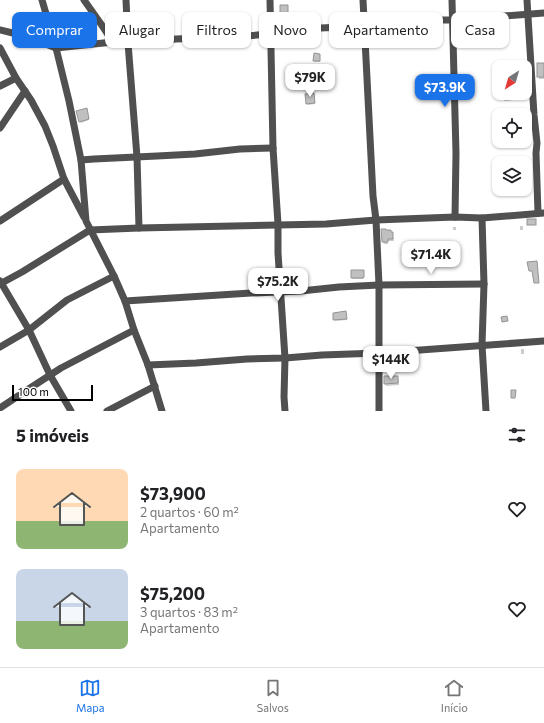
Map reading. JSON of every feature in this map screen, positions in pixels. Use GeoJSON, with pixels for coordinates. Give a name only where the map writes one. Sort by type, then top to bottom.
{"type":"FeatureCollection","features":[{"type":"Feature","properties":{"kind":"street"},"geometry":{"type":"LineString","coordinates":[[42,0],[46,12]]}},
{"type":"Feature","properties":{"kind":"street"},"geometry":{"type":"LineString","coordinates":[[84,0],[105,30]]}},
{"type":"Feature","properties":{"kind":"street"},"geometry":{"type":"LineString","coordinates":[[126,0],[127,12]]}},
{"type":"Feature","properties":{"kind":"street"},"geometry":{"type":"LineString","coordinates":[[270,0],[270,12]]}},
{"type":"Feature","properties":{"kind":"street"},"geometry":{"type":"LineString","coordinates":[[363,0],[364,12]]}},
{"type":"Feature","properties":{"kind":"street"},"geometry":{"type":"LineString","coordinates":[[452,0],[452,12]]}},
{"type":"Feature","properties":{"kind":"street"},"geometry":{"type":"LineString","coordinates":[[71,411],[50,375],[29,330],[0,283],[22,272],[90,230],[278,224],[326,224],[376,220],[455,217],[482,218],[541,213],[527,0]]}},
{"type":"Feature","properties":{"kind":"street"},"geometry":{"type":"LineString","coordinates":[[509,16],[544,13]]}},
{"type":"Feature","properties":{"kind":"street"},"geometry":{"type":"LineString","coordinates":[[0,30],[12,33]]}},
{"type":"Feature","properties":{"kind":"street"},"geometry":{"type":"LineString","coordinates":[[174,40],[259,35]]}},
{"type":"Feature","properties":{"kind":"street"},"geometry":{"type":"LineString","coordinates":[[0,48],[45,126],[64,179],[114,276],[125,301],[134,330],[148,365],[162,411]]}},
{"type":"Feature","properties":{"kind":"street"},"geometry":{"type":"LineString","coordinates":[[56,48],[81,160],[86,220]]}},
{"type":"Feature","properties":{"kind":"street"},"geometry":{"type":"LineString","coordinates":[[128,48],[137,157],[139,228]]}},
{"type":"Feature","properties":{"kind":"street"},"geometry":{"type":"LineString","coordinates":[[270,48],[278,254],[285,358],[285,411]]}},
{"type":"Feature","properties":{"kind":"street"},"geometry":{"type":"LineString","coordinates":[[365,48],[379,285],[379,411]]}},
{"type":"Feature","properties":{"kind":"street"},"geometry":{"type":"LineString","coordinates":[[453,48],[456,153],[455,217]]}},
{"type":"Feature","properties":{"kind":"street"},"geometry":{"type":"LineString","coordinates":[[0,86],[16,78]]}},
{"type":"Feature","properties":{"kind":"street"},"geometry":{"type":"LineString","coordinates":[[0,128],[25,91]]}},
{"type":"Feature","properties":{"kind":"street"},"geometry":{"type":"LineString","coordinates":[[81,160],[273,148]]}},
{"type":"Feature","properties":{"kind":"street"},"geometry":{"type":"LineString","coordinates":[[0,222],[64,179]]}},
{"type":"Feature","properties":{"kind":"street"},"geometry":{"type":"LineString","coordinates":[[482,218],[484,284],[482,345],[486,411]]}},
{"type":"Feature","properties":{"kind":"street"},"geometry":{"type":"LineString","coordinates":[[0,347],[29,330],[67,300],[114,276]]}},
{"type":"Feature","properties":{"kind":"street"},"geometry":{"type":"LineString","coordinates":[[125,301],[251,293],[301,292],[339,287],[379,285],[484,284]]}},
{"type":"Feature","properties":{"kind":"street"},"geometry":{"type":"LineString","coordinates":[[0,408],[61,368],[134,330]]}},
{"type":"Feature","properties":{"kind":"street"},"geometry":{"type":"LineString","coordinates":[[148,365],[379,353],[544,340]]}},
{"type":"Feature","properties":{"kind":"street"},"geometry":{"type":"LineString","coordinates":[[107,411],[155,386]]}},
{"type":"Feature","properties":{"kind":"building"},"geometry":{"type":"Polygon","coordinates":[[[280,5],[288,5],[288,12],[280,12],[280,5]]]}},
{"type":"Feature","properties":{"kind":"building"},"geometry":{"type":"Polygon","coordinates":[[[314,53],[320,54],[320,61],[313,61],[314,53]]]}},
{"type":"Feature","properties":{"kind":"building"},"geometry":{"type":"Polygon","coordinates":[[[537,63],[544,63],[544,77],[537,77],[537,63]]]}},
{"type":"Feature","properties":{"kind":"building"},"geometry":{"type":"Polygon","coordinates":[[[314,93],[315,103],[306,104],[305,94],[314,93]]]}},
{"type":"Feature","properties":{"kind":"building"},"geometry":{"type":"Polygon","coordinates":[[[87,108],[89,119],[79,122],[76,111],[87,108]]]}},
{"type":"Feature","properties":{"kind":"building"},"geometry":{"type":"Polygon","coordinates":[[[527,219],[536,219],[536,225],[527,225],[527,219]]]}},
{"type":"Feature","properties":{"kind":"building"},"geometry":{"type":"Polygon","coordinates":[[[381,229],[391,230],[391,232],[393,232],[393,239],[388,239],[388,242],[382,242],[381,229]]]}},
{"type":"Feature","properties":{"kind":"building"},"geometry":{"type":"Polygon","coordinates":[[[453,250],[459,250],[459,261],[453,261],[453,250]]]}},
{"type":"Feature","properties":{"kind":"building"},"geometry":{"type":"Polygon","coordinates":[[[537,261],[539,283],[534,283],[532,271],[529,271],[527,262],[537,261]]]}},
{"type":"Feature","properties":{"kind":"building"},"geometry":{"type":"Polygon","coordinates":[[[351,270],[364,270],[364,277],[351,278],[351,270]]]}},
{"type":"Feature","properties":{"kind":"building"},"geometry":{"type":"Polygon","coordinates":[[[346,311],[347,319],[333,320],[333,313],[346,311]]]}},
{"type":"Feature","properties":{"kind":"building"},"geometry":{"type":"Polygon","coordinates":[[[507,316],[508,321],[502,322],[501,317],[507,316]]]}},
{"type":"Feature","properties":{"kind":"building"},"geometry":{"type":"Polygon","coordinates":[[[384,376],[398,376],[398,383],[384,384],[384,376]]]}},
{"type":"Feature","properties":{"kind":"building"},"geometry":{"type":"Polygon","coordinates":[[[511,390],[516,390],[515,398],[511,398],[511,390]]]}}]}
